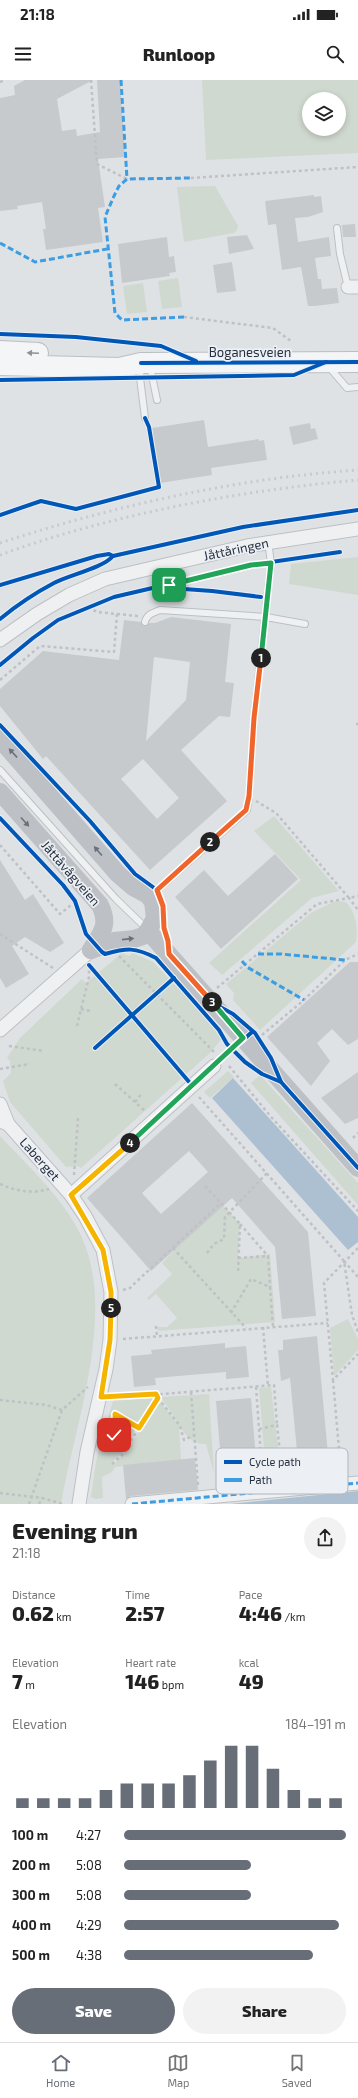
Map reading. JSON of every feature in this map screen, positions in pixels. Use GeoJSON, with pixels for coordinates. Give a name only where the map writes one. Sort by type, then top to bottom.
{"type":"FeatureCollection","features":[{"type":"Feature","properties":{"kind":"main road","name":"Boganesveien"},"geometry":{"type":"LineString","coordinates":[[0,351],[120,357],[145,363]]}},
{"type":"Feature","properties":{"kind":"main road","name":"Boganesveien"},"geometry":{"type":"LineString","coordinates":[[0,365],[119,368],[145,363],[358,362]]}},
{"type":"Feature","properties":{"kind":"street","name":"Jåttåringen"},"geometry":{"type":"LineString","coordinates":[[0,645],[5,637],[37,614],[69,595],[104,579],[268,542],[358,529]]}},
{"type":"Feature","properties":{"kind":"street"},"geometry":{"type":"LineString","coordinates":[[0,739],[118,874],[133,887],[148,895],[153,902],[156,918],[143,936],[134,939],[114,941],[4,1035]]}},
{"type":"Feature","properties":{"kind":"street","name":"Jåttåvågveien"},"geometry":{"type":"LineString","coordinates":[[0,792],[100,905],[105,920],[104,931],[98,954]]}},
{"type":"Feature","properties":{"kind":"street"},"geometry":{"type":"LineString","coordinates":[[148,931],[254,1037],[358,1168]]}},
{"type":"Feature","properties":{"kind":"street"},"geometry":{"type":"LineString","coordinates":[[71,1195],[214,1066]]}},
{"type":"Feature","properties":{"kind":"street","name":"Laberget"},"geometry":{"type":"LineString","coordinates":[[0,1104],[4,1122],[71,1195],[103,1250],[111,1292],[110,1340],[101,1397],[87,1452],[79,1504]]}},
{"type":"Feature","properties":{"kind":"street"},"geometry":{"type":"LineString","coordinates":[[348,1484],[358,1483]]}},
{"type":"Feature","properties":{"kind":"street"},"geometry":{"type":"LineString","coordinates":[[132,1504],[240,1494]]}},
{"type":"Feature","properties":{"kind":"lane"},"geometry":{"type":"LineString","coordinates":[[337,228],[340,254],[353,287]]}},
{"type":"Feature","properties":{"kind":"lane"},"geometry":{"type":"LineString","coordinates":[[326,362],[347,388],[358,387]]}},
{"type":"Feature","properties":{"kind":"lane"},"geometry":{"type":"LineString","coordinates":[[145,363],[157,400]]}},
{"type":"Feature","properties":{"kind":"lane"},"geometry":{"type":"LineString","coordinates":[[145,363],[140,378],[145,418]]}},
{"type":"Feature","properties":{"kind":"lane"},"geometry":{"type":"LineString","coordinates":[[157,890],[246,810],[249,796],[254,718],[271,563],[268,542]]}},
{"type":"Feature","properties":{"kind":"lane"},"geometry":{"type":"LineString","coordinates":[[145,622],[146,617],[160,610],[266,617],[304,624]]}},
{"type":"Feature","properties":{"kind":"lane"},"geometry":{"type":"LineString","coordinates":[[0,770],[116,899],[148,931]]}},
{"type":"Feature","properties":{"kind":"path"},"geometry":{"type":"LineString","coordinates":[[0,82],[5,80]]}},
{"type":"Feature","properties":{"kind":"path"},"geometry":{"type":"LineString","coordinates":[[92,80],[97,164],[126,179]]}},
{"type":"Feature","properties":{"kind":"path"},"geometry":{"type":"LineString","coordinates":[[191,178],[358,167]]}},
{"type":"Feature","properties":{"kind":"path"},"geometry":{"type":"LineString","coordinates":[[184,317],[273,328],[291,341]]}},
{"type":"Feature","properties":{"kind":"path"},"geometry":{"type":"LineString","coordinates":[[82,610],[94,605]]}},
{"type":"Feature","properties":{"kind":"path"},"geometry":{"type":"LineString","coordinates":[[88,607],[97,612],[137,616]]}},
{"type":"Feature","properties":{"kind":"path"},"geometry":{"type":"LineString","coordinates":[[0,680],[40,646],[46,645],[114,652],[117,614]]}},
{"type":"Feature","properties":{"kind":"path"},"geometry":{"type":"LineString","coordinates":[[249,796],[276,814],[358,910]]}},
{"type":"Feature","properties":{"kind":"path"},"geometry":{"type":"LineString","coordinates":[[0,845],[60,914],[74,901],[81,900]]}},
{"type":"Feature","properties":{"kind":"path"},"geometry":{"type":"LineString","coordinates":[[71,895],[77,907]]}},
{"type":"Feature","properties":{"kind":"path"},"geometry":{"type":"LineString","coordinates":[[217,988],[317,904],[358,896]]}},
{"type":"Feature","properties":{"kind":"path"},"geometry":{"type":"LineString","coordinates":[[0,934],[55,969]]}},
{"type":"Feature","properties":{"kind":"path"},"geometry":{"type":"LineString","coordinates":[[95,972],[98,954]]}},
{"type":"Feature","properties":{"kind":"path"},"geometry":{"type":"LineString","coordinates":[[98,954],[156,993],[215,1053]]}},
{"type":"Feature","properties":{"kind":"path"},"geometry":{"type":"LineString","coordinates":[[77,1026],[89,977],[98,954]]}},
{"type":"Feature","properties":{"kind":"path"},"geometry":{"type":"LineString","coordinates":[[254,1037],[304,1000],[345,960],[358,954]]}},
{"type":"Feature","properties":{"kind":"path"},"geometry":{"type":"LineString","coordinates":[[151,998],[162,988]]}},
{"type":"Feature","properties":{"kind":"path"},"geometry":{"type":"LineString","coordinates":[[81,1009],[90,1011]]}},
{"type":"Feature","properties":{"kind":"path"},"geometry":{"type":"LineString","coordinates":[[4,1035],[44,1051]]}},
{"type":"Feature","properties":{"kind":"path"},"geometry":{"type":"LineString","coordinates":[[0,1068],[30,1064]]}},
{"type":"Feature","properties":{"kind":"path"},"geometry":{"type":"LineString","coordinates":[[229,1066],[272,1118],[358,1211]]}},
{"type":"Feature","properties":{"kind":"path"},"geometry":{"type":"LineString","coordinates":[[115,1084],[145,1112]]}},
{"type":"Feature","properties":{"kind":"path"},"geometry":{"type":"LineString","coordinates":[[135,1102],[142,1093]]}},
{"type":"Feature","properties":{"kind":"path"},"geometry":{"type":"LineString","coordinates":[[199,1097],[358,1277]]}},
{"type":"Feature","properties":{"kind":"path"},"geometry":{"type":"LineString","coordinates":[[74,1178],[78,1118]]}},
{"type":"Feature","properties":{"kind":"path"},"geometry":{"type":"LineString","coordinates":[[352,1138],[358,1133]]}},
{"type":"Feature","properties":{"kind":"path"},"geometry":{"type":"LineString","coordinates":[[206,1253],[214,1244],[224,1239],[224,1220],[229,1212],[266,1173]]}},
{"type":"Feature","properties":{"kind":"path"},"geometry":{"type":"LineString","coordinates":[[0,1184],[14,1190],[27,1192],[40,1192],[53,1188]]}},
{"type":"Feature","properties":{"kind":"path"},"geometry":{"type":"LineString","coordinates":[[205,1186],[268,1256],[274,1327]]}},
{"type":"Feature","properties":{"kind":"path"},"geometry":{"type":"LineString","coordinates":[[117,1289],[130,1288],[221,1203]]}},
{"type":"Feature","properties":{"kind":"path"},"geometry":{"type":"LineString","coordinates":[[238,1273],[240,1224]]}},
{"type":"Feature","properties":{"kind":"path"},"geometry":{"type":"LineString","coordinates":[[173,1248],[246,1328]]}},
{"type":"Feature","properties":{"kind":"path"},"geometry":{"type":"LineString","coordinates":[[339,1448],[324,1283],[358,1248]]}},
{"type":"Feature","properties":{"kind":"path"},"geometry":{"type":"LineString","coordinates":[[238,1258],[268,1256]]}},
{"type":"Feature","properties":{"kind":"path"},"geometry":{"type":"LineString","coordinates":[[344,1261],[352,1315],[358,1332]]}},
{"type":"Feature","properties":{"kind":"path"},"geometry":{"type":"LineString","coordinates":[[231,1313],[251,1279],[270,1287]]}},
{"type":"Feature","properties":{"kind":"path"},"geometry":{"type":"LineString","coordinates":[[110,1340],[246,1328],[328,1323]]}},
{"type":"Feature","properties":{"kind":"path"},"geometry":{"type":"LineString","coordinates":[[156,1326],[156,1336]]}},
{"type":"Feature","properties":{"kind":"path"},"geometry":{"type":"LineString","coordinates":[[262,1327],[268,1386]]}},
{"type":"Feature","properties":{"kind":"path"},"geometry":{"type":"LineString","coordinates":[[333,1380],[358,1354]]}},
{"type":"Feature","properties":{"kind":"path"},"geometry":{"type":"LineString","coordinates":[[29,1504],[62,1410],[93,1383]]}},
{"type":"Feature","properties":{"kind":"path"},"geometry":{"type":"LineString","coordinates":[[101,1397],[191,1392],[274,1385],[278,1448]]}},
{"type":"Feature","properties":{"kind":"path"},"geometry":{"type":"LineString","coordinates":[[256,1387],[260,1448]]}},
{"type":"Feature","properties":{"kind":"path"},"geometry":{"type":"LineString","coordinates":[[191,1392],[199,1498]]}},
{"type":"Feature","properties":{"kind":"path"},"geometry":{"type":"LineString","coordinates":[[156,1394],[180,1426],[184,1440],[194,1435]]}},
{"type":"Feature","properties":{"kind":"path"},"geometry":{"type":"LineString","coordinates":[[112,1464],[122,1455],[158,1398]]}},
{"type":"Feature","properties":{"kind":"path"},"geometry":{"type":"LineString","coordinates":[[0,1400],[46,1405],[62,1410]]}},
{"type":"Feature","properties":{"kind":"path"},"geometry":{"type":"LineString","coordinates":[[101,1430],[116,1435],[115,1414],[139,1428]]}},
{"type":"Feature","properties":{"kind":"path"},"geometry":{"type":"LineString","coordinates":[[259,1429],[277,1425]]}},
{"type":"Feature","properties":{"kind":"path"},"geometry":{"type":"LineString","coordinates":[[0,1492],[33,1496],[63,1504]]}},
{"type":"Feature","properties":{"kind":"path"},"geometry":{"type":"LineString","coordinates":[[39,1504],[42,1498]]}},
{"type":"Feature","properties":{"kind":"shaded area"},"geometry":{"type":"Polygon","coordinates":[[[202,80],[358,80],[358,153],[206,160],[202,80]]]}},
{"type":"Feature","properties":{"kind":"shaded area"},"geometry":{"type":"Polygon","coordinates":[[[215,186],[238,226],[237,230],[234,233],[184,242],[177,187],[215,186]]]}},
{"type":"Feature","properties":{"kind":"shaded area"},"geometry":{"type":"Polygon","coordinates":[[[178,278],[182,307],[162,309],[158,281],[178,278]]]}},
{"type":"Feature","properties":{"kind":"shaded area"},"geometry":{"type":"Polygon","coordinates":[[[143,283],[147,312],[127,314],[123,286],[143,283]]]}},
{"type":"Feature","properties":{"kind":"shaded area"},"geometry":{"type":"Polygon","coordinates":[[[358,557],[358,595],[289,584],[291,564],[358,557]]]}},
{"type":"Feature","properties":{"kind":"shaded area"},"geometry":{"type":"Polygon","coordinates":[[[274,816],[339,891],[312,898],[222,975],[209,963],[301,880],[254,831],[274,816]]]}},
{"type":"Feature","properties":{"kind":"shaded area"},"geometry":{"type":"Polygon","coordinates":[[[336,901],[346,902],[352,911],[357,931],[356,942],[260,1030],[233,1000],[234,993],[226,984],[312,912],[336,901]]]}},
{"type":"Feature","properties":{"kind":"shaded area"},"geometry":{"type":"Polygon","coordinates":[[[122,953],[129,956],[133,953],[153,962],[224,1036],[210,1053],[81,1168],[78,1166],[66,1167],[10,1102],[3,1081],[11,1073],[10,1061],[7,1058],[20,1038],[82,979],[86,983],[122,953]]]}},
{"type":"Feature","properties":{"kind":"shaded area"},"geometry":{"type":"Polygon","coordinates":[[[228,1071],[234,1077],[210,1098],[204,1092],[228,1071]]]}},
{"type":"Feature","properties":{"kind":"shaded area"},"geometry":{"type":"Polygon","coordinates":[[[260,1075],[358,1183],[358,1205],[251,1083],[260,1075]]]}},
{"type":"Feature","properties":{"kind":"shaded area"},"geometry":{"type":"Polygon","coordinates":[[[0,1136],[50,1190],[76,1226],[89,1257],[95,1290],[95,1326],[91,1363],[61,1504],[0,1504],[0,1136]]]}},
{"type":"Feature","properties":{"kind":"shaded area"},"geometry":{"type":"Polygon","coordinates":[[[221,1203],[240,1224],[238,1258],[270,1254],[275,1322],[158,1331],[157,1327],[167,1327],[177,1318],[156,1294],[149,1300],[147,1298],[172,1274],[162,1263],[221,1203]]]}},
{"type":"Feature","properties":{"kind":"shaded area"},"geometry":{"type":"Polygon","coordinates":[[[348,1319],[358,1339],[358,1350],[334,1376],[330,1328],[348,1319]]]}},
{"type":"Feature","properties":{"kind":"shaded area"},"geometry":{"type":"Polygon","coordinates":[[[271,1387],[278,1448],[264,1448],[259,1388],[271,1387]]]}},
{"type":"Feature","properties":{"kind":"shaded area"},"geometry":{"type":"Polygon","coordinates":[[[209,1394],[214,1473],[206,1444],[197,1443],[184,1433],[161,1397],[209,1394]]]}},
{"type":"Feature","properties":{"kind":"shaded area"},"geometry":{"type":"Polygon","coordinates":[[[155,1398],[138,1426],[117,1413],[114,1417],[115,1434],[104,1430],[113,1401],[155,1398]]]}},
{"type":"Feature","properties":{"kind":"shaded area"},"geometry":{"type":"Polygon","coordinates":[[[156,1402],[160,1402],[179,1425],[181,1460],[115,1467],[112,1472],[102,1477],[103,1498],[96,1499],[91,1497],[96,1462],[103,1432],[113,1436],[119,1436],[118,1420],[115,1418],[117,1415],[137,1427],[121,1454],[112,1462],[114,1464],[127,1450],[156,1402]]]}},
{"type":"Feature","properties":{"kind":"water"},"geometry":{"type":"Polygon","coordinates":[[[233,1078],[358,1217],[358,1242],[348,1250],[212,1098],[233,1078]]]}},
{"type":"Feature","properties":{"kind":"water"},"geometry":{"type":"Polygon","coordinates":[[[358,1491],[358,1504],[230,1504],[328,1494],[348,1494],[348,1492],[358,1491]]]}},
{"type":"Feature","properties":{"kind":"building"},"geometry":{"type":"Polygon","coordinates":[[[25,80],[93,80],[57,99],[62,131],[76,129],[77,136],[100,132],[97,80],[120,80],[125,157],[98,159],[105,207],[98,208],[103,242],[46,250],[43,229],[46,229],[42,202],[17,206],[18,209],[0,211],[0,98],[15,95],[14,86],[25,80]]]}},
{"type":"Feature","properties":{"kind":"building"},"geometry":{"type":"Polygon","coordinates":[[[314,195],[314,197],[321,196],[323,212],[308,217],[295,218],[298,242],[329,237],[331,256],[315,258],[318,279],[321,279],[322,289],[337,288],[339,303],[308,306],[301,267],[282,270],[276,224],[268,225],[265,201],[314,195]]]}},
{"type":"Feature","properties":{"kind":"building"},"geometry":{"type":"Polygon","coordinates":[[[355,224],[356,237],[343,237],[342,225],[355,224]]]}},
{"type":"Feature","properties":{"kind":"building"},"geometry":{"type":"Polygon","coordinates":[[[247,235],[254,249],[229,254],[227,237],[247,235]]]}},
{"type":"Feature","properties":{"kind":"building"},"geometry":{"type":"Polygon","coordinates":[[[167,237],[169,257],[174,256],[176,272],[169,273],[170,276],[122,283],[118,244],[167,237]]]}},
{"type":"Feature","properties":{"kind":"building"},"geometry":{"type":"Polygon","coordinates":[[[232,262],[236,291],[217,293],[213,265],[232,262]]]}},
{"type":"Feature","properties":{"kind":"building"},"geometry":{"type":"Polygon","coordinates":[[[204,420],[208,447],[259,439],[259,441],[264,440],[267,460],[211,468],[212,475],[160,483],[152,428],[204,420]]]}},
{"type":"Feature","properties":{"kind":"building"},"geometry":{"type":"Polygon","coordinates":[[[310,423],[311,429],[315,428],[318,439],[293,445],[289,427],[310,423]]]}},
{"type":"Feature","properties":{"kind":"building"},"geometry":{"type":"Polygon","coordinates":[[[171,617],[231,624],[225,682],[234,683],[230,717],[219,716],[181,750],[227,801],[150,870],[46,756],[43,759],[0,706],[0,689],[43,651],[119,660],[124,620],[141,622],[142,625],[145,626],[150,623],[155,623],[171,617]],[[154,657],[146,741],[186,700],[190,662],[154,657]],[[143,759],[121,779],[157,819],[179,798],[143,759]]]}},
{"type":"Feature","properties":{"kind":"building"},"geometry":{"type":"Polygon","coordinates":[[[275,854],[298,879],[221,949],[175,897],[204,870],[228,896],[275,854]]]}},
{"type":"Feature","properties":{"kind":"building"},"geometry":{"type":"Polygon","coordinates":[[[0,860],[25,900],[33,894],[64,943],[50,952],[25,937],[12,946],[29,974],[6,988],[0,978],[0,860]]]}},
{"type":"Feature","properties":{"kind":"building"},"geometry":{"type":"Polygon","coordinates":[[[350,962],[358,962],[358,1039],[348,1045],[332,1029],[317,1043],[330,1061],[311,1086],[267,1037],[350,962]]]}},
{"type":"Feature","properties":{"kind":"building"},"geometry":{"type":"Polygon","coordinates":[[[358,1072],[358,1118],[345,1124],[321,1098],[358,1072]]]}},
{"type":"Feature","properties":{"kind":"building"},"geometry":{"type":"Polygon","coordinates":[[[192,1103],[308,1232],[316,1316],[282,1319],[275,1247],[232,1198],[151,1271],[87,1198],[192,1103]],[[189,1151],[142,1193],[161,1214],[208,1172],[189,1151]]]}},
{"type":"Feature","properties":{"kind":"building"},"geometry":{"type":"Polygon","coordinates":[[[317,1336],[327,1448],[297,1448],[290,1378],[281,1381],[278,1350],[283,1350],[283,1340],[317,1336]]]}},
{"type":"Feature","properties":{"kind":"building"},"geometry":{"type":"Polygon","coordinates":[[[225,1343],[225,1348],[246,1346],[249,1377],[226,1379],[226,1372],[155,1378],[156,1385],[134,1387],[131,1356],[152,1354],[151,1350],[225,1343]]]}},
{"type":"Feature","properties":{"kind":"building"},"geometry":{"type":"Polygon","coordinates":[[[251,1398],[255,1448],[220,1448],[216,1401],[251,1398]]]}},
{"type":"Feature","properties":{"kind":"building"},"geometry":{"type":"Polygon","coordinates":[[[195,1458],[198,1490],[131,1496],[126,1499],[123,1465],[195,1458]]]}},
{"type":"Feature","properties":{"kind":"railway"},"geometry":{"type":"LineString","coordinates":[[0,543],[87,517],[177,496],[268,480],[358,470]]}},
{"type":"Feature","properties":{"kind":"railway"},"geometry":{"type":"LineString","coordinates":[[0,555],[86,528],[176,506],[268,490],[358,480]]}},
{"type":"Feature","properties":{"kind":"marked path"},"geometry":{"type":"LineString","coordinates":[[121,80],[127,179]]}},
{"type":"Feature","properties":{"kind":"marked path"},"geometry":{"type":"LineString","coordinates":[[184,317],[122,320],[115,313],[105,217],[119,186],[127,179],[191,178]]}},
{"type":"Feature","properties":{"kind":"marked path"},"geometry":{"type":"LineString","coordinates":[[0,243],[35,262],[107,249]]}},
{"type":"Feature","properties":{"kind":"marked path"},"geometry":{"type":"LineString","coordinates":[[258,954],[281,954],[345,960]]}},
{"type":"Feature","properties":{"kind":"marked path"},"geometry":{"type":"LineString","coordinates":[[242,961],[247,967],[304,1000]]}},
{"type":"Feature","properties":{"kind":"marked path"},"geometry":{"type":"LineString","coordinates":[[348,1484],[358,1483]]}},
{"type":"Feature","properties":{"kind":"marked path"},"geometry":{"type":"LineString","coordinates":[[132,1504],[240,1494]]}},
{"type":"Feature","properties":{"kind":"cycle path"},"geometry":{"type":"LineString","coordinates":[[0,334],[76,337],[161,346],[196,361]]}},
{"type":"Feature","properties":{"kind":"cycle path"},"geometry":{"type":"LineString","coordinates":[[0,380],[294,375],[326,362]]}},
{"type":"Feature","properties":{"kind":"cycle path"},"geometry":{"type":"LineString","coordinates":[[141,363],[358,362]]}},
{"type":"Feature","properties":{"kind":"cycle path"},"geometry":{"type":"LineString","coordinates":[[0,515],[41,501],[76,509],[159,487],[149,427],[145,418]]}},
{"type":"Feature","properties":{"kind":"cycle path"},"geometry":{"type":"LineString","coordinates":[[0,619],[33,595],[47,587],[60,580],[102,564],[113,556],[243,527],[358,510]]}},
{"type":"Feature","properties":{"kind":"cycle path"},"geometry":{"type":"LineString","coordinates":[[0,665],[58,620],[114,597],[251,565],[340,552]]}},
{"type":"Feature","properties":{"kind":"cycle path"},"geometry":{"type":"LineString","coordinates":[[0,585],[97,556],[109,554],[113,556]]}},
{"type":"Feature","properties":{"kind":"cycle path"},"geometry":{"type":"LineString","coordinates":[[169,585],[170,588],[261,597]]}},
{"type":"Feature","properties":{"kind":"cycle path"},"geometry":{"type":"LineString","coordinates":[[0,725],[90,821],[135,874],[157,890],[163,906],[164,928],[168,941],[169,954],[211,1002],[233,1014],[255,1033],[271,1058],[281,1082],[358,1168]]}},
{"type":"Feature","properties":{"kind":"cycle path"},"geometry":{"type":"LineString","coordinates":[[0,818],[63,885],[75,901],[86,934],[102,952],[105,954],[125,950],[136,950],[156,958],[219,1030],[227,1044],[245,1062],[262,1074],[281,1082]]}},
{"type":"Feature","properties":{"kind":"cycle path"},"geometry":{"type":"LineString","coordinates":[[89,965],[190,1083]]}},
{"type":"Feature","properties":{"kind":"cycle path"},"geometry":{"type":"LineString","coordinates":[[95,1048],[174,978]]}},
{"type":"Feature","properties":{"kind":"cycle path"},"geometry":{"type":"LineString","coordinates":[[214,1066],[252,1032]]}},
{"type":"Feature","properties":{"kind":"route"},"geometry":{"type":"LineString","coordinates":[[114,1435],[116,1435],[115,1414],[139,1428],[158,1398],[156,1394],[109,1398],[101,1397],[110,1340],[111,1292],[103,1250],[85,1216],[71,1195],[193,1087],[243,1038],[169,954],[168,941],[164,928],[163,906],[157,890],[246,810],[249,796],[254,718],[271,563],[251,565],[169,585]]}}]}
